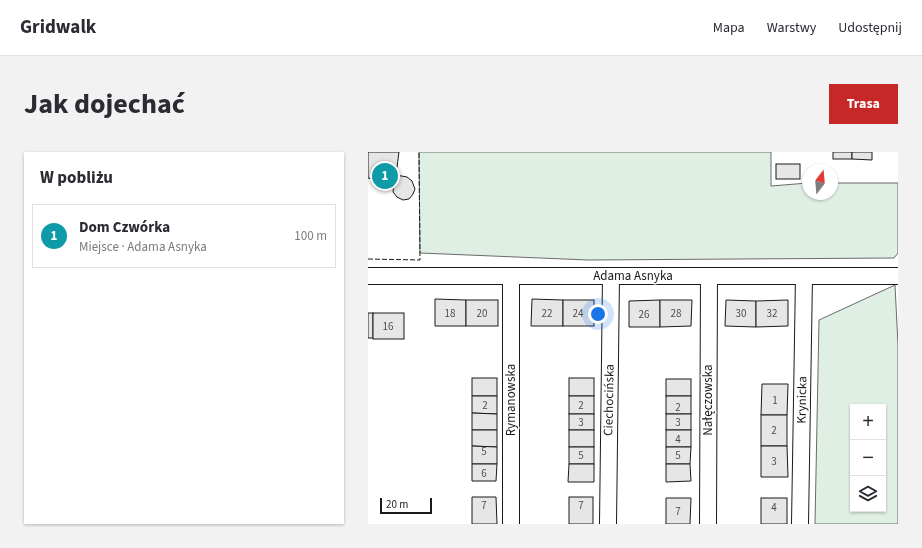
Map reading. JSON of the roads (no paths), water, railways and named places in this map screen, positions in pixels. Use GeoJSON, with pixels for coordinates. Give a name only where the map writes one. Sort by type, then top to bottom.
{"type":"FeatureCollection","features":[{"type":"Feature","properties":{"kind":"street","name":"Adama Asnyka"},"geometry":{"type":"LineString","coordinates":[[368,276],[898,276]]}},
{"type":"Feature","properties":{"kind":"street","name":"Rymanowska"},"geometry":{"type":"LineString","coordinates":[[511,276],[511,524]]}},
{"type":"Feature","properties":{"kind":"street","name":"Ciechocińska"},"geometry":{"type":"LineString","coordinates":[[608,524],[610,276]]}},
{"type":"Feature","properties":{"kind":"street","name":"Nałęczowska"},"geometry":{"type":"LineString","coordinates":[[708,524],[709,276]]}},
{"type":"Feature","properties":{"kind":"street","name":"Krynicka"},"geometry":{"type":"LineString","coordinates":[[800,524],[804,276]]}},
{"type":"Feature","properties":{"kind":"place","name":"Dom Czwórka"},"geometry":{"type":"Point","coordinates":[385,176]}}]}
